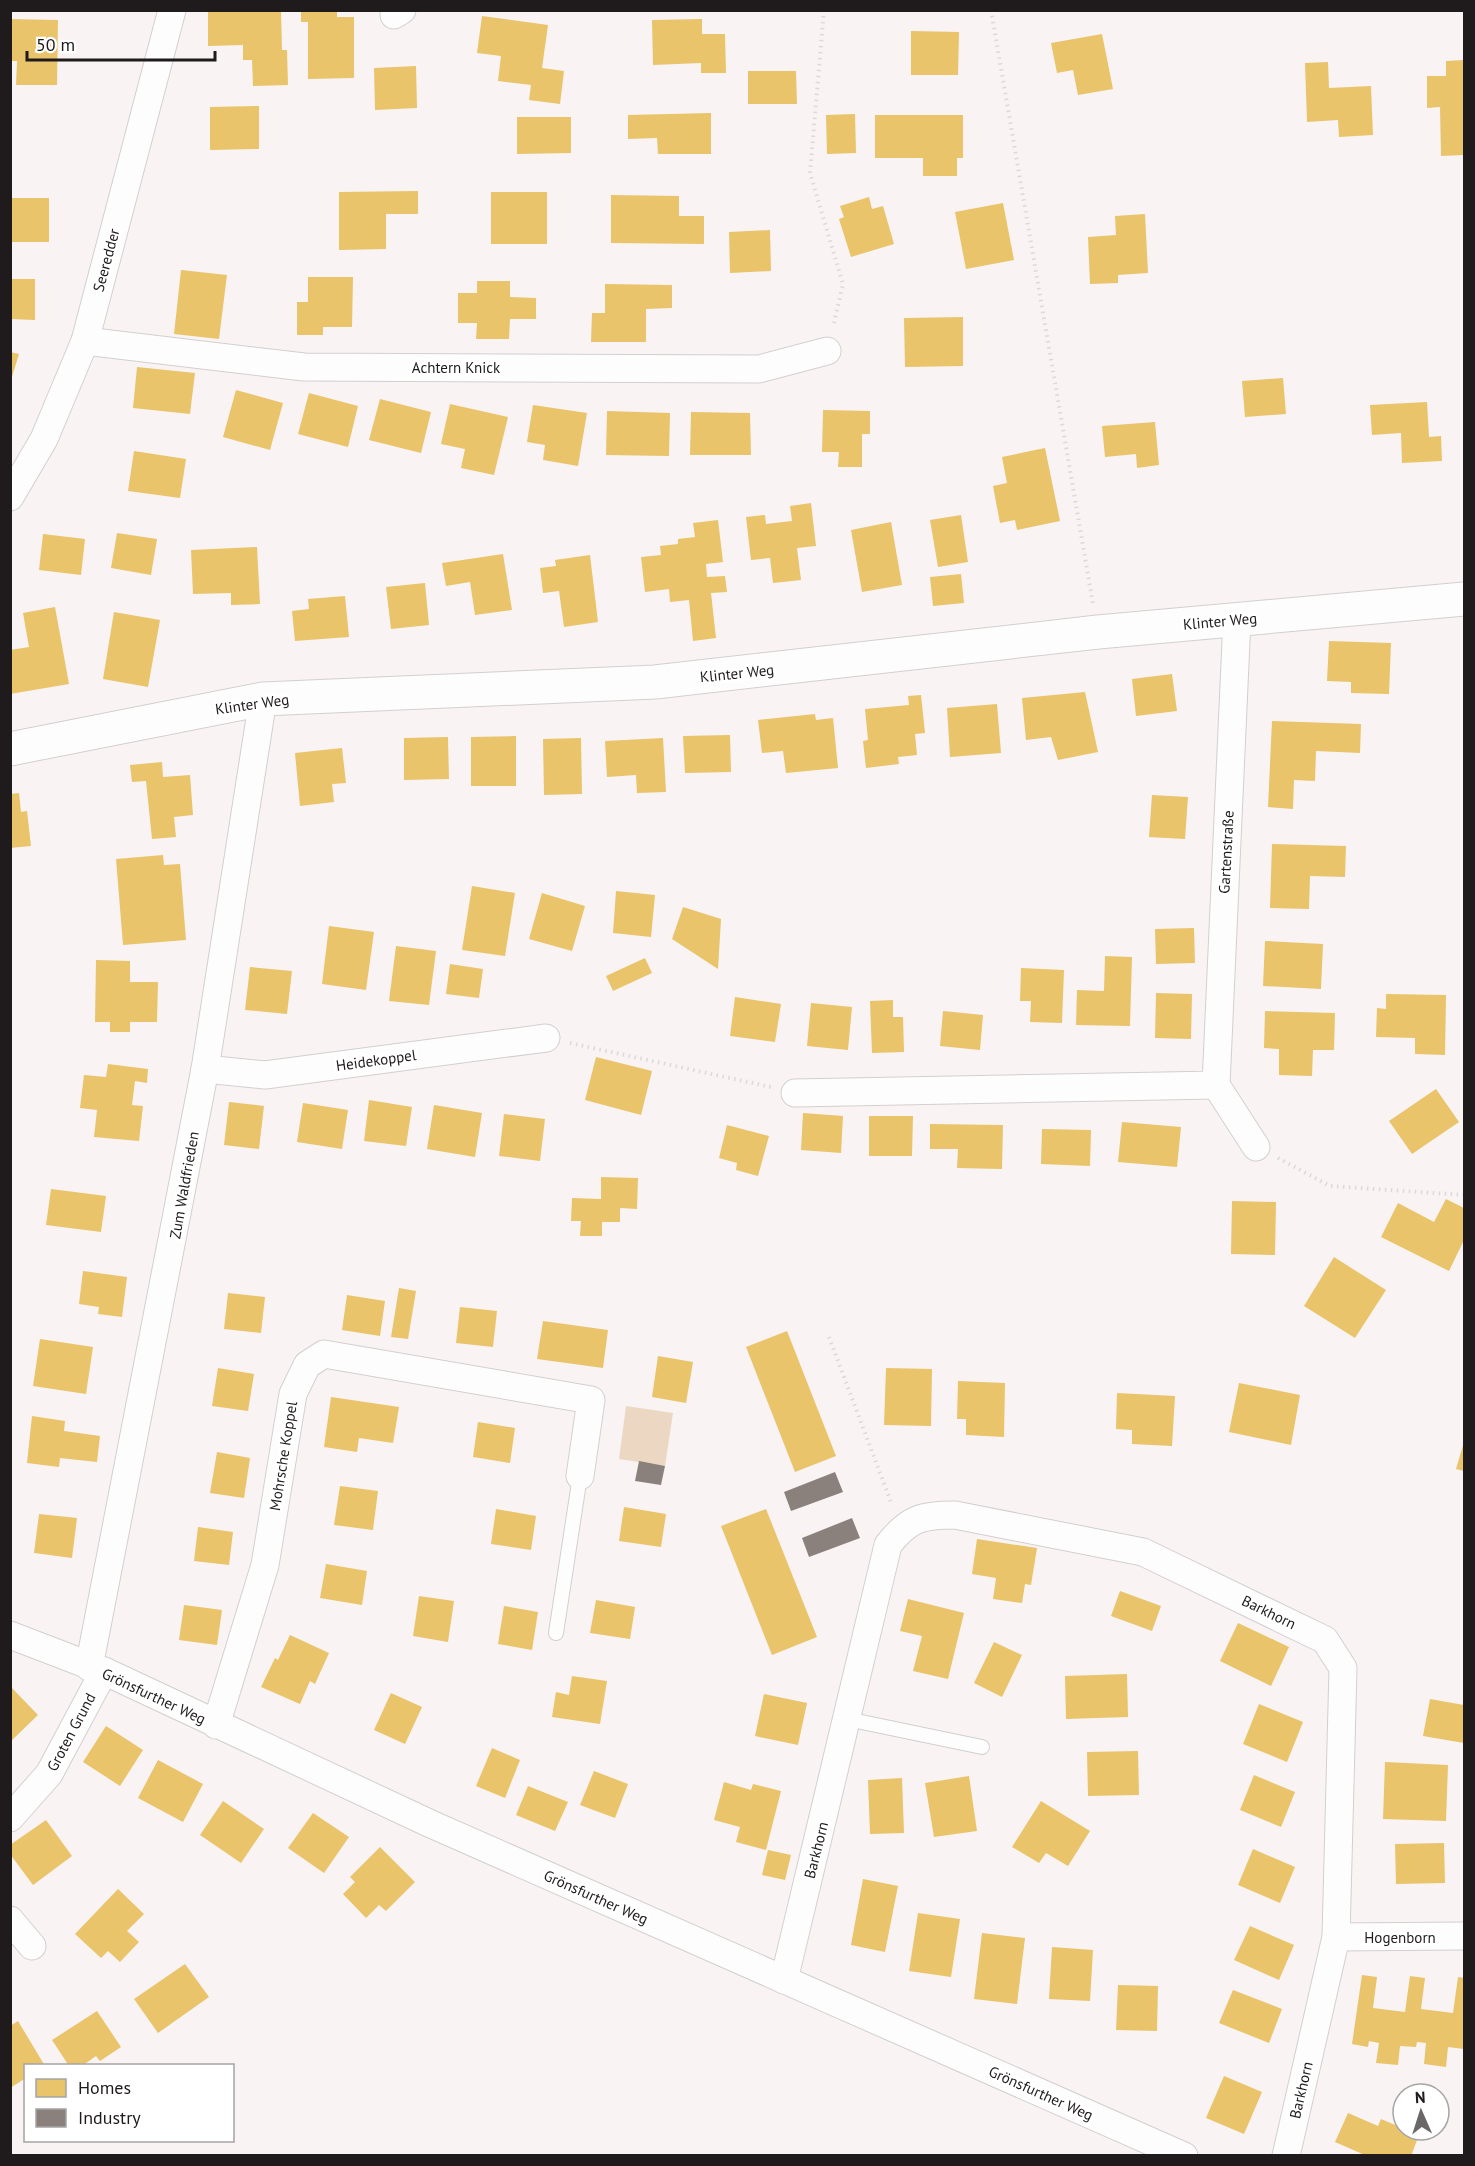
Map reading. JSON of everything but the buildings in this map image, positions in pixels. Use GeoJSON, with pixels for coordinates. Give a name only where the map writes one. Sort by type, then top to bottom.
{"type":"FeatureCollection","features":[{"type":"Feature","properties":{"kind":"street","name":"Seeredder"},"geometry":{"type":"LineString","coordinates":[[15,481],[44,439],[85,341],[172,10]]}},
{"type":"Feature","properties":{"kind":"street","name":"Achtern Knick"},"geometry":{"type":"LineString","coordinates":[[85,341],[304,367],[759,369],[827,351]]}},
{"type":"Feature","properties":{"kind":"street","name":"Klinter Weg"},"geometry":{"type":"LineString","coordinates":[[10,749],[263,699],[655,682],[1098,632],[1464,599]]}},
{"type":"Feature","properties":{"kind":"street","name":"Gartenstraße"},"geometry":{"type":"LineString","coordinates":[[1216,1085],[1237,619]]}},
{"type":"Feature","properties":{"kind":"street","name":"Zum Waldfrieden"},"geometry":{"type":"LineString","coordinates":[[97,1669],[205,1069],[263,699]]}},
{"type":"Feature","properties":{"kind":"street","name":"Heidekoppel"},"geometry":{"type":"LineString","coordinates":[[205,1069],[265,1075],[546,1038]]}},
{"type":"Feature","properties":{"kind":"street"},"geometry":{"type":"LineString","coordinates":[[795,1093],[1216,1085],[1256,1147]]}},
{"type":"Feature","properties":{"kind":"street","name":"Mohrsche Koppel"},"geometry":{"type":"LineString","coordinates":[[216,1725],[265,1565],[293,1394],[307,1365],[324,1354],[591,1400],[580,1476]]}},
{"type":"Feature","properties":{"kind":"street","name":"Barkhorn"},"geometry":{"type":"LineString","coordinates":[[784,1980],[888,1545],[901,1528],[924,1515],[955,1515],[1143,1552],[1325,1640],[1343,1668],[1336,1937],[1286,2156]]}},
{"type":"Feature","properties":{"kind":"street","name":"Grönsfurther Weg"},"geometry":{"type":"LineString","coordinates":[[10,1635],[97,1669],[216,1725],[784,1980],[1184,2156]]}},
{"type":"Feature","properties":{"kind":"street","name":"Groten Grund"},"geometry":{"type":"LineString","coordinates":[[10,1818],[49,1774],[97,1669]]}},
{"type":"Feature","properties":{"kind":"street"},"geometry":{"type":"LineString","coordinates":[[10,1920],[32,1946]]}},
{"type":"Feature","properties":{"kind":"street","name":"Hogenborn"},"geometry":{"type":"LineString","coordinates":[[1336,1937],[1464,1936]]}},
{"type":"Feature","properties":{"kind":"lane"},"geometry":{"type":"LineString","coordinates":[[556,1633],[580,1476]]}},
{"type":"Feature","properties":{"kind":"lane"},"geometry":{"type":"LineString","coordinates":[[847,1719],[982,1747]]}},
{"type":"Feature","properties":{"kind":"path"},"geometry":{"type":"LineString","coordinates":[[824,10],[810,173],[843,284],[827,351]]}},
{"type":"Feature","properties":{"kind":"path"},"geometry":{"type":"LineString","coordinates":[[991,10],[1098,632]]}},
{"type":"Feature","properties":{"kind":"path"},"geometry":{"type":"LineString","coordinates":[[546,1038],[795,1093]]}},
{"type":"Feature","properties":{"kind":"path"},"geometry":{"type":"LineString","coordinates":[[1256,1147],[1330,1186],[1464,1195]]}},
{"type":"Feature","properties":{"kind":"path"},"geometry":{"type":"LineString","coordinates":[[829,1338],[901,1528]]}},
{"type":"Feature","properties":{"kind":"shaded area"},"geometry":{"type":"Polygon","coordinates":[[[626,1406],[673,1413],[665,1466],[619,1459],[626,1406]]]}}]}
